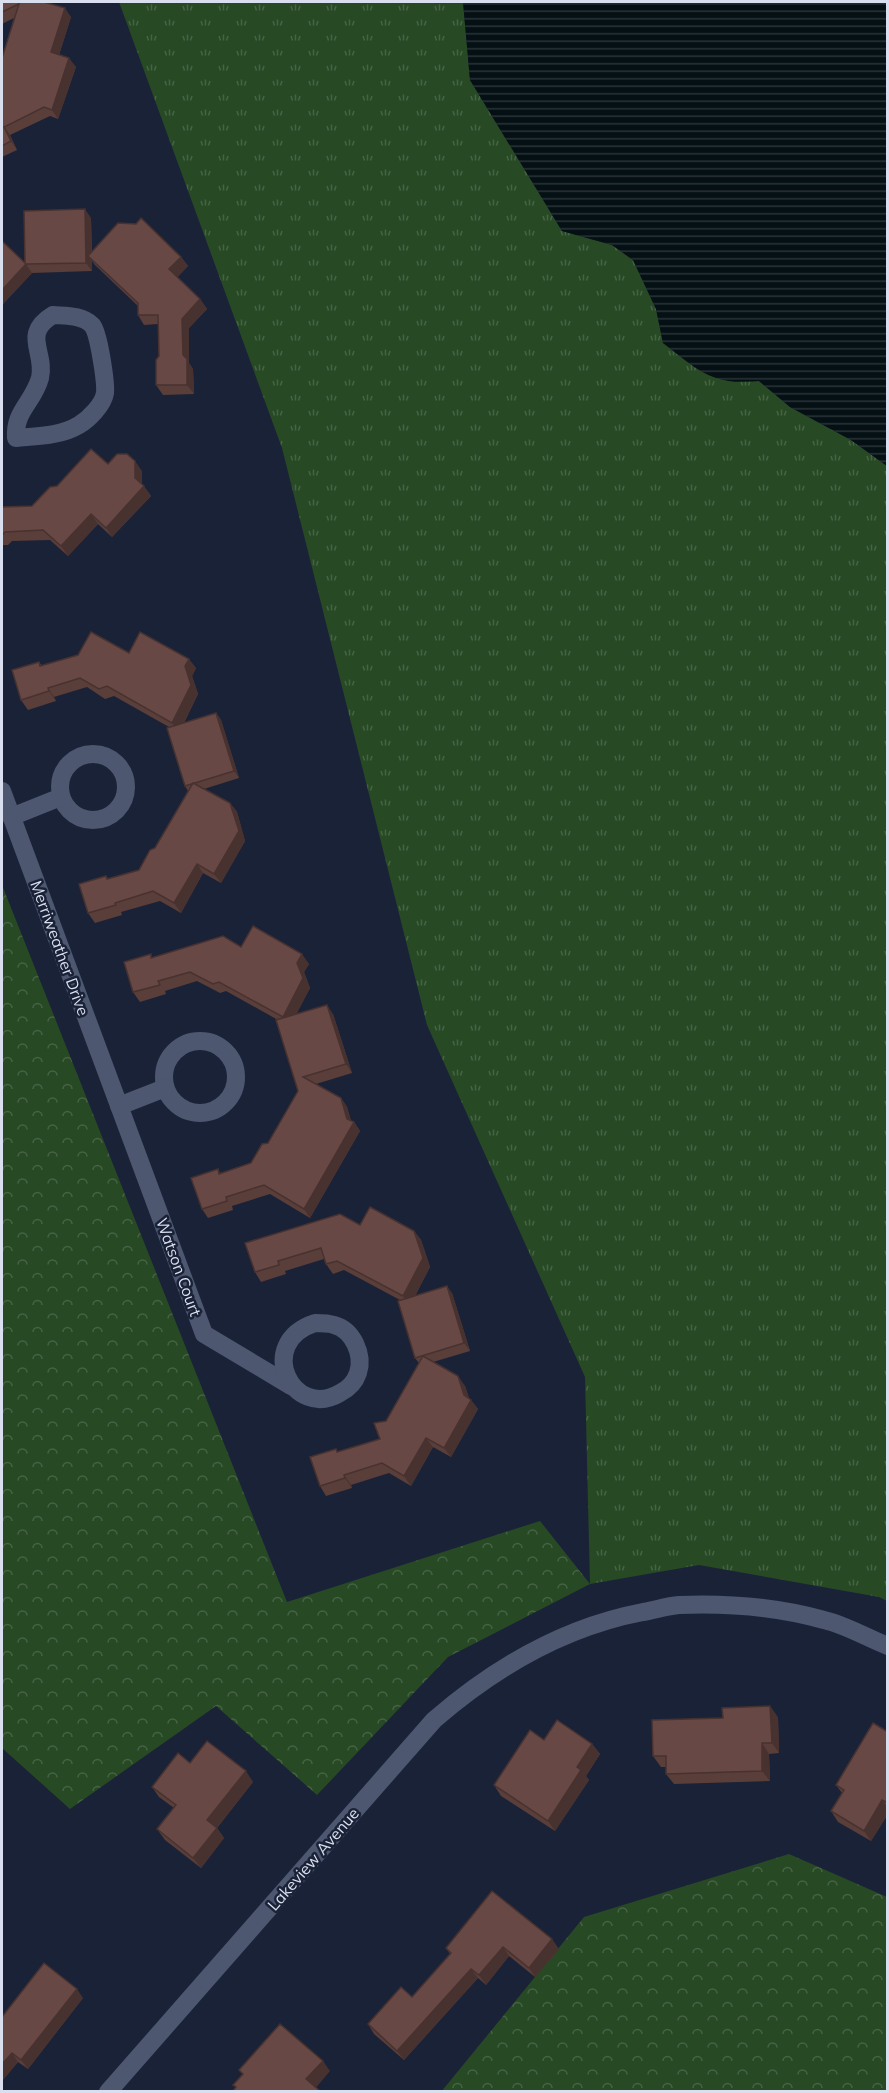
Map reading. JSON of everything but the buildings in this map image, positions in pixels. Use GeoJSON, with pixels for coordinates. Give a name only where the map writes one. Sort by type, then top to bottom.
{"type":"FeatureCollection","features":[{"type":"Feature","properties":{"kind":"street"},"geometry":{"type":"LineString","coordinates":[[53,315],[83,319],[93,326],[98,336],[105,393],[100,403],[80,425],[63,432],[9,442],[18,418],[35,392],[41,375],[36,331],[43,321],[53,315]]}},
{"type":"Feature","properties":{"kind":"street","name":"Merriweather Drive"},"geometry":{"type":"LineString","coordinates":[[2,791],[119,1106]]}},
{"type":"Feature","properties":{"kind":"street"},"geometry":{"type":"LineString","coordinates":[[11,817],[61,796]]}},
{"type":"Feature","properties":{"kind":"street"},"geometry":{"type":"LineString","coordinates":[[201,1040],[218,1044],[228,1052],[235,1066],[236,1086],[231,1097],[222,1106],[206,1113],[194,1113],[182,1109],[173,1101],[165,1088],[165,1067],[170,1056],[183,1044],[201,1040]]}},
{"type":"Feature","properties":{"kind":"street"},"geometry":{"type":"LineString","coordinates":[[119,1106],[165,1088]]}},
{"type":"Feature","properties":{"kind":"street","name":"Watson Court"},"geometry":{"type":"LineString","coordinates":[[119,1106],[204,1334],[308,1397],[321,1399],[333,1398],[348,1389],[358,1373],[359,1355],[356,1344],[344,1330],[333,1324],[315,1323],[304,1327],[294,1334],[287,1344],[284,1362],[291,1386]]}},
{"type":"Feature","properties":{"kind":"street","name":"Lakeview Avenue"},"geometry":{"type":"LineString","coordinates":[[108,2091],[434,1720],[491,1675],[537,1648],[571,1633],[623,1616],[677,1605],[729,1605],[774,1609],[827,1620],[888,1646]]}},
{"type":"Feature","properties":{"kind":"green space"},"geometry":{"type":"Polygon","coordinates":[[[119,2],[463,2],[470,80],[562,231],[612,245],[633,260],[656,309],[663,343],[687,361],[717,377],[729,380],[759,381],[790,407],[851,440],[887,466],[887,1601],[879,1597],[699,1565],[590,1584],[585,1377],[427,1025],[282,448],[119,2]]]}},
{"type":"Feature","properties":{"kind":"green space"},"geometry":{"type":"Polygon","coordinates":[[[2,885],[287,1602],[540,1521],[590,1584],[448,1657],[317,1795],[216,1706],[70,1809],[2,1748],[2,885]]]}},
{"type":"Feature","properties":{"kind":"green space"},"geometry":{"type":"Polygon","coordinates":[[[789,1854],[887,1897],[887,2091],[441,2092],[584,1917],[789,1854]]]}},
{"type":"Feature","properties":{"kind":"shaded area"},"geometry":{"type":"Polygon","coordinates":[[[463,2],[887,2],[887,466],[851,440],[790,407],[759,381],[721,380],[702,372],[663,343],[656,309],[633,260],[612,245],[562,231],[470,80],[463,2]]]}}]}
